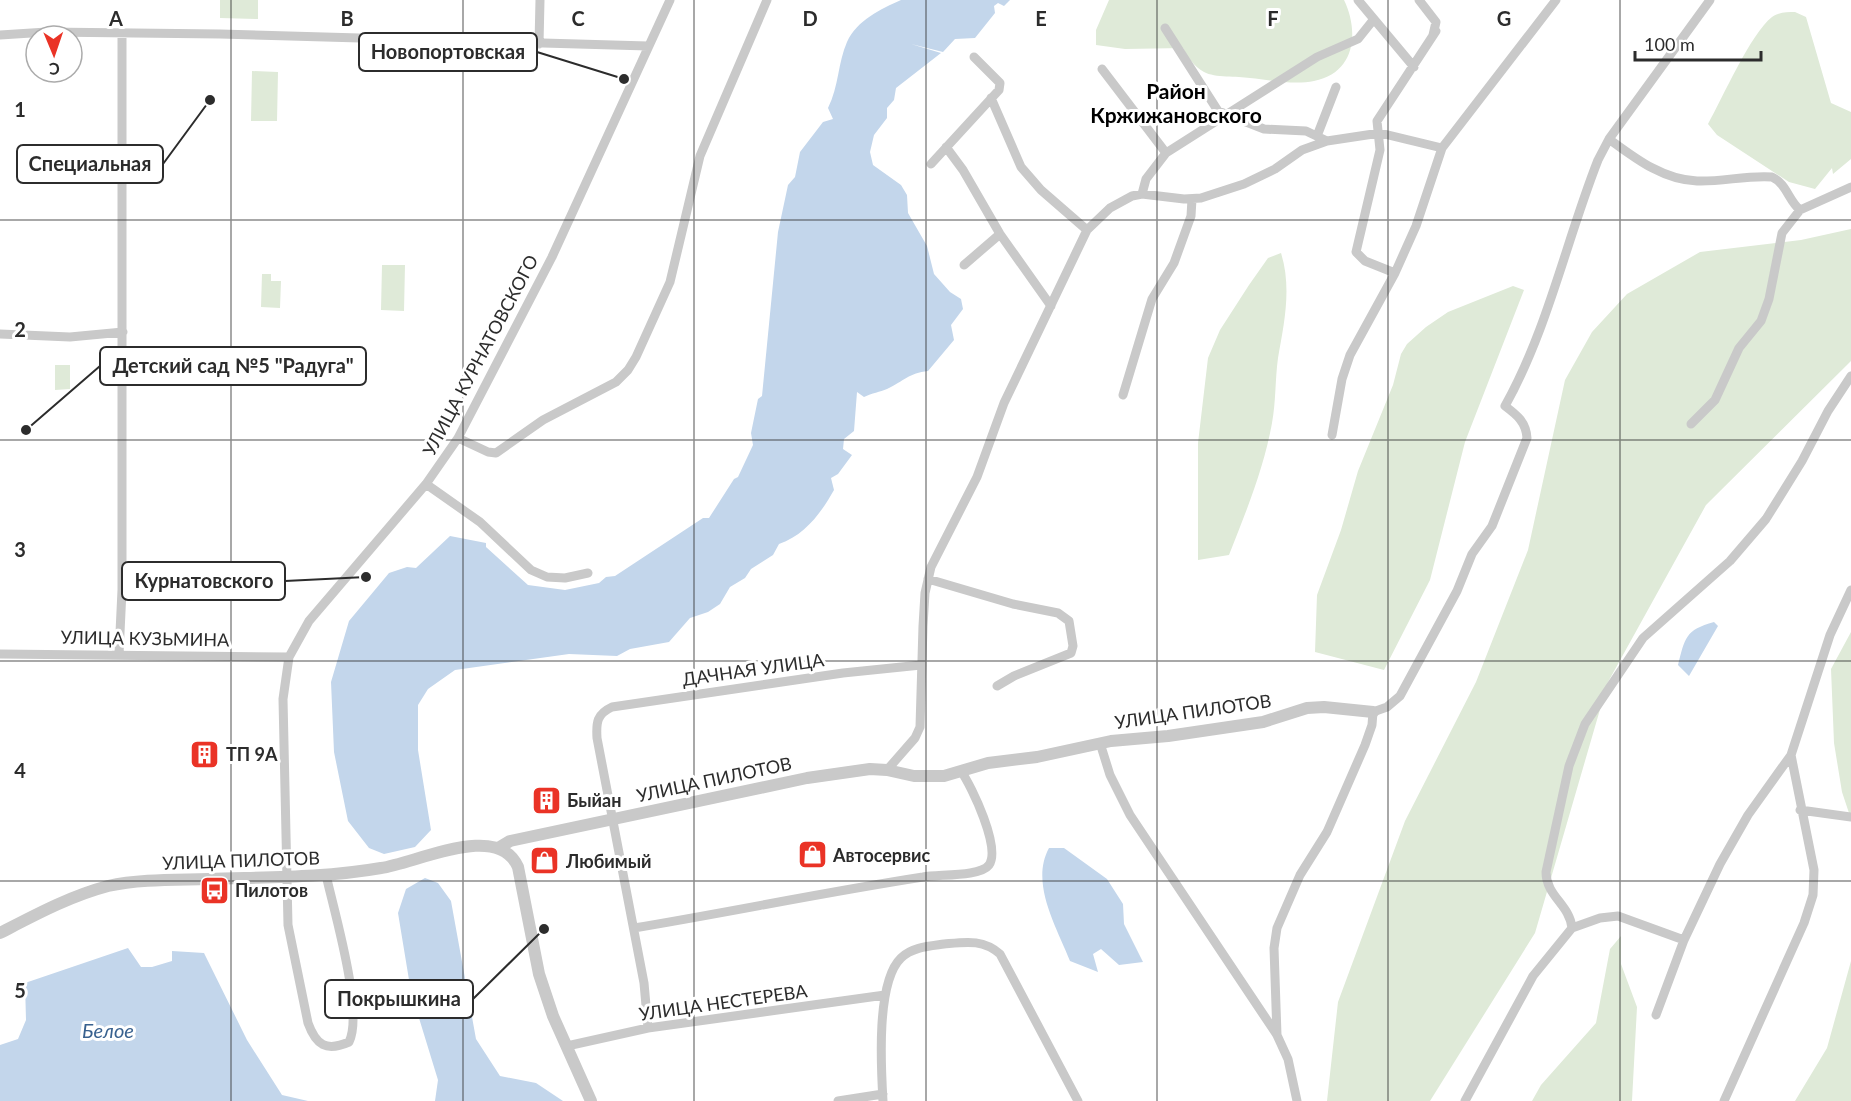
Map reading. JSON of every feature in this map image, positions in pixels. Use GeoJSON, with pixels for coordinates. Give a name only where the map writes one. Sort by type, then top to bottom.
{"type":"FeatureCollection","features":[{"type":"Feature","properties":{"kind":"street"},"geometry":{"type":"LineString","coordinates":[[539,44],[540,0]]}},
{"type":"Feature","properties":{"kind":"street","name":"УЛИЦА КУРНАТОВСКОГО"},"geometry":{"type":"LineString","coordinates":[[326,875],[351,989],[354,1025],[349,1042],[328,1048],[320,1046],[313,1036],[292,953],[286,877],[283,699],[289,657],[309,621],[426,484],[458,438],[552,257],[670,0]]}},
{"type":"Feature","properties":{"kind":"street"},"geometry":{"type":"LineString","coordinates":[[458,438],[488,452],[496,453],[543,420],[615,382],[628,370],[657,316],[670,282],[700,156],[766,0]]}},
{"type":"Feature","properties":{"kind":"street"},"geometry":{"type":"LineString","coordinates":[[1358,0],[1414,67]]}},
{"type":"Feature","properties":{"kind":"street"},"geometry":{"type":"LineString","coordinates":[[1395,273],[1365,261],[1356,252],[1380,150],[1377,121],[1435,33],[1436,22],[1419,0]]}},
{"type":"Feature","properties":{"kind":"street"},"geometry":{"type":"LineString","coordinates":[[1332,435],[1342,379],[1350,355],[1395,273],[1416,226],[1442,148],[1556,0]]}},
{"type":"Feature","properties":{"kind":"street"},"geometry":{"type":"LineString","coordinates":[[1277,1035],[1274,948],[1277,928],[1292,891],[1327,832],[1365,745],[1372,725],[1373,712],[1387,707],[1400,696],[1457,591],[1472,554],[1492,526],[1527,438],[1526,426],[1505,406],[1539,330],[1588,184],[1609,140],[1710,0]]}},
{"type":"Feature","properties":{"kind":"street"},"geometry":{"type":"LineString","coordinates":[[1142,194],[1149,173],[1167,153],[1317,57],[1358,39],[1374,19]]}},
{"type":"Feature","properties":{"kind":"street"},"geometry":{"type":"LineString","coordinates":[[1165,27],[1218,111],[1264,129],[1306,131],[1327,141]]}},
{"type":"Feature","properties":{"kind":"street"},"geometry":{"type":"LineString","coordinates":[[0,35],[47,32],[122,33],[648,46]]}},
{"type":"Feature","properties":{"kind":"street"},"geometry":{"type":"LineString","coordinates":[[119,654],[123,332],[122,33]]}},
{"type":"Feature","properties":{"kind":"street"},"geometry":{"type":"LineString","coordinates":[[931,164],[999,90],[1000,83],[974,57]]}},
{"type":"Feature","properties":{"kind":"street"},"geometry":{"type":"LineString","coordinates":[[1102,69],[1167,153]]}},
{"type":"Feature","properties":{"kind":"street"},"geometry":{"type":"LineString","coordinates":[[1317,136],[1336,87]]}},
{"type":"Feature","properties":{"kind":"street"},"geometry":{"type":"LineString","coordinates":[[991,98],[1021,167],[1041,190],[1087,230]]}},
{"type":"Feature","properties":{"kind":"street"},"geometry":{"type":"LineString","coordinates":[[887,770],[915,738],[920,727],[921,665],[928,579],[935,559],[977,477],[1004,402],[1087,230],[1110,208],[1142,194],[1192,200],[1244,184],[1275,169],[1302,150],[1327,141],[1380,133],[1442,148]]}},
{"type":"Feature","properties":{"kind":"street"},"geometry":{"type":"LineString","coordinates":[[1609,140],[1662,174],[1681,180],[1698,182],[1772,177],[1780,181],[1794,205],[1800,210]]}},
{"type":"Feature","properties":{"kind":"street"},"geometry":{"type":"LineString","coordinates":[[946,147],[963,170],[1000,234],[1051,306]]}},
{"type":"Feature","properties":{"kind":"street"},"geometry":{"type":"LineString","coordinates":[[1691,424],[1715,400],[1739,348],[1761,321],[1769,299],[1782,233],[1800,210],[1851,187]]}},
{"type":"Feature","properties":{"kind":"street"},"geometry":{"type":"LineString","coordinates":[[1123,395],[1152,299],[1174,262],[1191,216],[1192,200]]}},
{"type":"Feature","properties":{"kind":"street"},"geometry":{"type":"LineString","coordinates":[[964,265],[1000,234]]}},
{"type":"Feature","properties":{"kind":"street"},"geometry":{"type":"LineString","coordinates":[[0,334],[70,337],[123,332]]}},
{"type":"Feature","properties":{"kind":"street"},"geometry":{"type":"LineString","coordinates":[[1572,928],[1569,912],[1550,890],[1546,872],[1576,741],[1636,645],[1676,606],[1730,561],[1766,519],[1802,461],[1827,411],[1851,376]]}},
{"type":"Feature","properties":{"kind":"street"},"geometry":{"type":"LineString","coordinates":[[426,484],[480,522],[531,570],[547,577],[566,578],[588,573]]}},
{"type":"Feature","properties":{"kind":"street"},"geometry":{"type":"LineString","coordinates":[[928,579],[1013,604],[1058,613],[1069,621],[1073,646],[1071,653],[1014,676],[997,686]]}},
{"type":"Feature","properties":{"kind":"street"},"geometry":{"type":"LineString","coordinates":[[1656,1016],[1684,940],[1733,840],[1791,754],[1830,635],[1851,590]]}},
{"type":"Feature","properties":{"kind":"street","name":"УЛИЦА КУЗЬМИНА"},"geometry":{"type":"LineString","coordinates":[[0,654],[289,657]]}},
{"type":"Feature","properties":{"kind":"street","name":"ДАЧНАЯ УЛИЦА"},"geometry":{"type":"LineString","coordinates":[[614,819],[597,738],[597,722],[601,712],[612,707],[822,676],[921,665]]}},
{"type":"Feature","properties":{"kind":"street","name":"УЛИЦА ПИЛОТОВ"},"geometry":{"type":"LineString","coordinates":[[0,933],[61,903],[111,886],[184,879],[326,875],[384,868],[479,844],[500,847],[510,841],[807,777],[887,770],[927,777],[962,771],[988,763],[1036,757],[1100,743],[1263,723],[1307,708],[1324,707],[1373,712]]}},
{"type":"Feature","properties":{"kind":"street"},"geometry":{"type":"LineString","coordinates":[[1100,743],[1110,775],[1130,816],[1277,1035],[1288,1059],[1298,1101]]}},
{"type":"Feature","properties":{"kind":"street"},"geometry":{"type":"LineString","coordinates":[[1724,1101],[1804,922],[1813,895],[1814,870],[1800,810],[1791,754]]}},
{"type":"Feature","properties":{"kind":"street"},"geometry":{"type":"LineString","coordinates":[[634,928],[909,879],[979,872],[988,865],[992,855],[982,813],[971,785],[962,771]]}},
{"type":"Feature","properties":{"kind":"street"},"geometry":{"type":"LineString","coordinates":[[1800,810],[1851,817]]}},
{"type":"Feature","properties":{"kind":"street"},"geometry":{"type":"LineString","coordinates":[[614,819],[634,928],[648,1028]]}},
{"type":"Feature","properties":{"kind":"street"},"geometry":{"type":"LineString","coordinates":[[500,847],[515,859],[518,867],[539,974],[553,1016],[591,1101]]}},
{"type":"Feature","properties":{"kind":"street"},"geometry":{"type":"LineString","coordinates":[[1465,1101],[1533,976],[1572,928],[1600,918],[1618,916],[1684,940]]}},
{"type":"Feature","properties":{"kind":"street"},"geometry":{"type":"LineString","coordinates":[[838,1101],[883,1097],[885,995],[893,969],[901,958],[922,947],[978,941],[992,947],[1000,954],[1078,1101]]}},
{"type":"Feature","properties":{"kind":"street","name":"УЛИЦА НЕСТЕРЕВА"},"geometry":{"type":"LineString","coordinates":[[567,1046],[648,1028],[885,995]]}},
{"type":"Feature","properties":{"kind":"green space"},"geometry":{"type":"Polygon","coordinates":[[[220,0],[258,0],[258,19],[220,18],[220,0]]]}},
{"type":"Feature","properties":{"kind":"green space"},"geometry":{"type":"Polygon","coordinates":[[[1109,0],[1344,0],[1352,25],[1350,49],[1339,69],[1314,81],[1290,82],[1214,75],[1197,67],[1183,48],[1125,49],[1096,45],[1096,30],[1109,0]]]}},
{"type":"Feature","properties":{"kind":"green space"},"geometry":{"type":"Polygon","coordinates":[[[1795,12],[1806,17],[1831,103],[1851,112],[1851,159],[1833,174],[1832,168],[1815,189],[1789,182],[1717,135],[1708,124],[1746,51],[1764,25],[1777,14],[1795,12]]]}},
{"type":"Feature","properties":{"kind":"green space"},"geometry":{"type":"Polygon","coordinates":[[[252,71],[278,72],[277,121],[251,121],[252,71]]]}},
{"type":"Feature","properties":{"kind":"green space"},"geometry":{"type":"Polygon","coordinates":[[[1851,229],[1851,361],[1706,505],[1608,682],[1535,933],[1430,1101],[1327,1101],[1338,1002],[1405,821],[1476,682],[1528,550],[1565,380],[1592,332],[1627,294],[1700,252],[1801,240],[1851,229]]]}},
{"type":"Feature","properties":{"kind":"green space"},"geometry":{"type":"Polygon","coordinates":[[[1281,253],[1286,279],[1286,306],[1269,440],[1254,490],[1229,555],[1198,560],[1198,443],[1208,358],[1220,330],[1249,285],[1268,258],[1281,253]]]}},
{"type":"Feature","properties":{"kind":"green space"},"geometry":{"type":"Polygon","coordinates":[[[382,265],[405,265],[404,311],[381,310],[382,265]]]}},
{"type":"Feature","properties":{"kind":"green space"},"geometry":{"type":"Polygon","coordinates":[[[262,274],[271,274],[271,281],[281,281],[280,308],[261,307],[262,274]]]}},
{"type":"Feature","properties":{"kind":"green space"},"geometry":{"type":"Polygon","coordinates":[[[1513,286],[1524,290],[1465,442],[1430,580],[1384,670],[1315,652],[1317,595],[1341,530],[1358,471],[1393,385],[1401,354],[1407,344],[1426,327],[1448,312],[1513,286]]]}},
{"type":"Feature","properties":{"kind":"green space"},"geometry":{"type":"Polygon","coordinates":[[[55,365],[70,365],[70,389],[55,390],[55,365]]]}},
{"type":"Feature","properties":{"kind":"green space"},"geometry":{"type":"Polygon","coordinates":[[[1851,632],[1851,819],[1842,792],[1834,743],[1831,669],[1851,632]]]}},
{"type":"Feature","properties":{"kind":"green space"},"geometry":{"type":"Polygon","coordinates":[[[1621,936],[1621,964],[1637,1007],[1632,1101],[1532,1101],[1541,1085],[1596,1023],[1610,949],[1621,936]]]}},
{"type":"Feature","properties":{"kind":"green space"},"geometry":{"type":"Polygon","coordinates":[[[1851,961],[1851,1101],[1795,1101],[1827,1048],[1851,961]]]}},
{"type":"Feature","properties":{"kind":"water"},"geometry":{"type":"Polygon","coordinates":[[[901,0],[1010,0],[1004,6],[998,3],[994,6],[995,13],[975,38],[955,39],[943,52],[911,44],[941,53],[896,88],[894,100],[887,108],[887,118],[874,135],[870,152],[873,165],[901,185],[907,195],[908,213],[927,246],[934,274],[950,292],[961,299],[963,309],[951,325],[954,340],[928,371],[911,375],[887,389],[864,397],[857,392],[854,431],[844,439],[843,449],[852,455],[838,474],[831,478],[834,490],[818,515],[797,535],[779,544],[773,555],[751,569],[745,578],[730,587],[720,604],[708,612],[690,618],[669,642],[630,649],[617,656],[569,654],[455,670],[428,689],[418,705],[418,750],[431,830],[415,847],[384,854],[369,848],[348,821],[334,752],[331,682],[349,621],[389,573],[407,567],[416,568],[450,536],[486,543],[486,547],[528,585],[565,590],[599,583],[606,577],[615,576],[703,518],[709,518],[734,479],[738,477],[753,445],[751,433],[758,399],[762,396],[778,232],[788,185],[795,177],[800,152],[823,122],[833,119],[828,108],[844,50],[851,34],[870,16],[901,0]]]}},
{"type":"Feature","properties":{"kind":"water"},"geometry":{"type":"Polygon","coordinates":[[[1714,622],[1718,626],[1689,676],[1678,665],[1685,642],[1697,628],[1714,622]]]}},
{"type":"Feature","properties":{"kind":"water"},"geometry":{"type":"Polygon","coordinates":[[[1049,848],[1064,848],[1107,879],[1123,904],[1124,924],[1143,962],[1119,965],[1101,949],[1093,954],[1098,972],[1070,961],[1052,919],[1044,890],[1042,876],[1049,848]]]}},
{"type":"Feature","properties":{"kind":"water"},"geometry":{"type":"Polygon","coordinates":[[[425,878],[438,883],[451,901],[476,1039],[500,1076],[536,1083],[563,1101],[435,1101],[438,1080],[411,992],[398,913],[406,889],[425,878]]]}},
{"type":"Feature","properties":{"kind":"water","name":"Белое"},"geometry":{"type":"Polygon","coordinates":[[[128,948],[141,967],[152,967],[172,961],[172,951],[204,953],[247,1040],[282,1095],[308,1101],[0,1101],[0,1045],[18,1039],[26,1020],[25,983],[128,948]]]}},
{"type":"Feature","properties":{"kind":"place","name":"Новопортовская"},"geometry":{"type":"Point","coordinates":[624,79]}},
{"type":"Feature","properties":{"kind":"place","name":"Специальная"},"geometry":{"type":"Point","coordinates":[210,100]}},
{"type":"Feature","properties":{"kind":"place","name":"Детский сад №5 \"Радуга\""},"geometry":{"type":"Point","coordinates":[26,430]}},
{"type":"Feature","properties":{"kind":"place","name":"Курнатовского"},"geometry":{"type":"Point","coordinates":[366,577]}},
{"type":"Feature","properties":{"kind":"place","name":"ТП 9А"},"geometry":{"type":"Point","coordinates":[205,754]}},
{"type":"Feature","properties":{"kind":"place","name":"Быйан"},"geometry":{"type":"Point","coordinates":[546,800]}},
{"type":"Feature","properties":{"kind":"place","name":"Автосервис"},"geometry":{"type":"Point","coordinates":[812,855]}},
{"type":"Feature","properties":{"kind":"place","name":"Любимый"},"geometry":{"type":"Point","coordinates":[545,861]}},
{"type":"Feature","properties":{"kind":"place","name":"Пилотов"},"geometry":{"type":"Point","coordinates":[214,890]}},
{"type":"Feature","properties":{"kind":"place","name":"Покрышкина"},"geometry":{"type":"Point","coordinates":[544,929]}},
{"type":"Feature","properties":{"kind":"district","name":"Район Кржижановского"},"geometry":{"type":"Point","coordinates":[1176,102]}}]}
